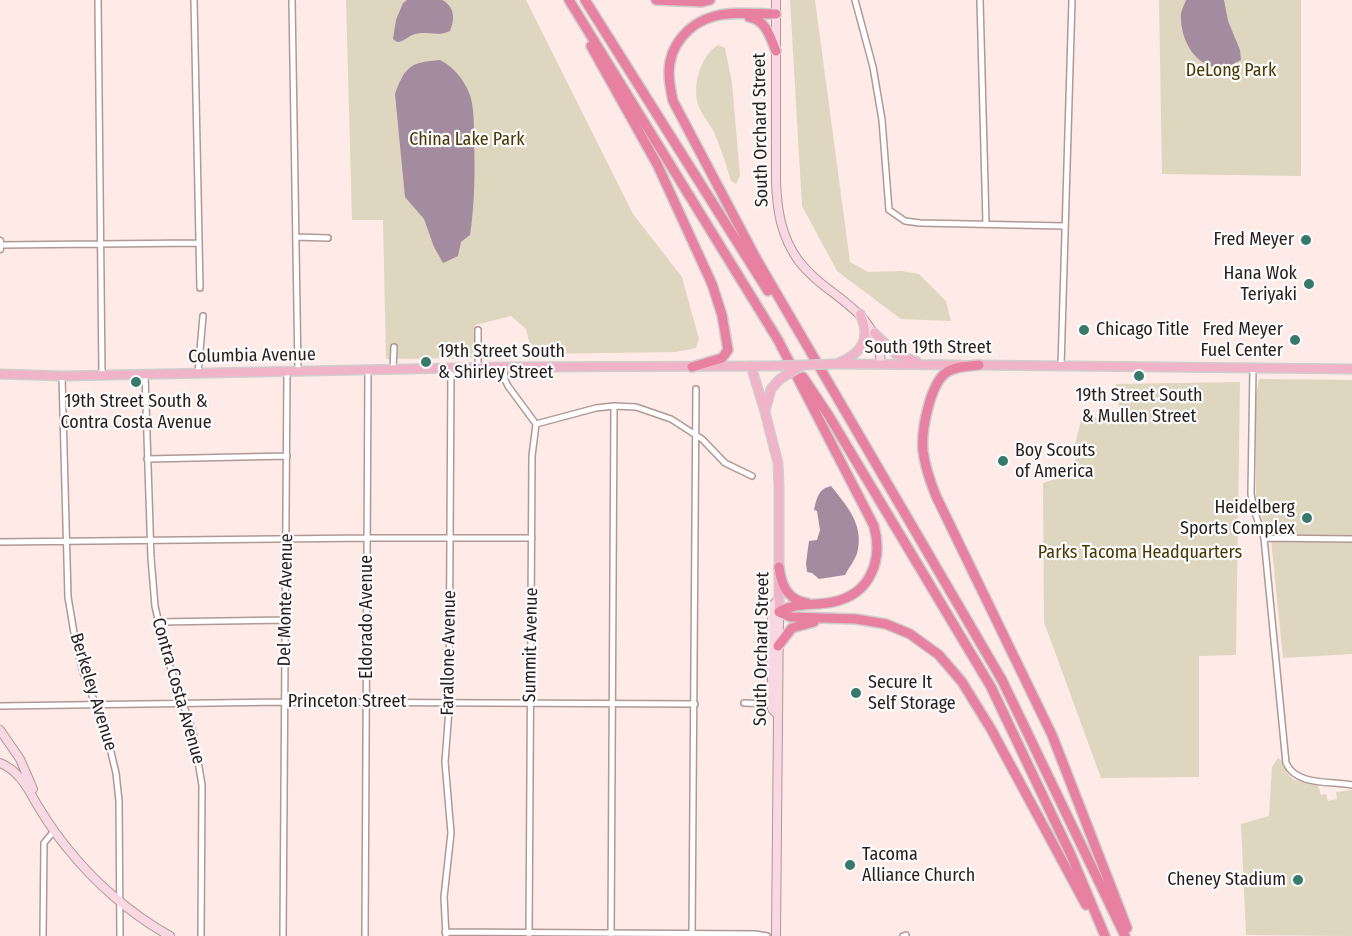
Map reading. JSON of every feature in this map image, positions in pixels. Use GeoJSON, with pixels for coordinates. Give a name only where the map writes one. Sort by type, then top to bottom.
{"type":"FeatureCollection","features":[{"type":"Feature","properties":{"kind":"highway"},"geometry":{"type":"LineString","coordinates":[[564,0],[657,164],[712,284],[722,315],[728,350],[719,360],[692,367]]}},
{"type":"Feature","properties":{"kind":"highway"},"geometry":{"type":"LineString","coordinates":[[569,0],[778,340],[829,416],[991,687],[1071,855],[1104,936]]}},
{"type":"Feature","properties":{"kind":"highway"},"geometry":{"type":"LineString","coordinates":[[585,0],[834,394]]}},
{"type":"Feature","properties":{"kind":"highway"},"geometry":{"type":"LineString","coordinates":[[656,0],[702,2],[710,0]]}},
{"type":"Feature","properties":{"kind":"highway"},"geometry":{"type":"LineString","coordinates":[[735,14],[756,18],[765,26],[776,51]]}},
{"type":"Feature","properties":{"kind":"highway"},"geometry":{"type":"LineString","coordinates":[[776,14],[715,16],[697,23],[681,37],[671,54],[669,74],[673,101],[757,260],[1002,680],[1125,936]]}},
{"type":"Feature","properties":{"kind":"highway"},"geometry":{"type":"LineString","coordinates":[[778,340],[862,501],[878,540],[875,564],[870,577],[862,585],[840,600],[789,607],[778,612]]}},
{"type":"Feature","properties":{"kind":"highway"},"geometry":{"type":"LineString","coordinates":[[979,365],[955,368],[937,380],[926,421],[923,448],[927,474],[1052,735],[1130,936]]}},
{"type":"Feature","properties":{"kind":"highway"},"geometry":{"type":"LineString","coordinates":[[779,567],[783,585],[789,594],[798,601],[815,604]]}},
{"type":"Feature","properties":{"kind":"highway"},"geometry":{"type":"LineString","coordinates":[[778,612],[791,617],[838,618],[886,624],[910,634],[930,647],[954,670],[991,729],[1104,936]]}},
{"type":"Feature","properties":{"kind":"highway"},"geometry":{"type":"LineString","coordinates":[[778,646],[788,631],[798,625],[838,618]]}},
{"type":"Feature","properties":{"kind":"main road","name":"South Orchard Street"},"geometry":{"type":"LineString","coordinates":[[776,0],[776,182],[782,230],[800,262],[860,314],[874,333],[881,352],[881,364]]}},
{"type":"Feature","properties":{"kind":"main road"},"geometry":{"type":"LineString","coordinates":[[838,363],[861,349],[864,333],[860,314]]}},
{"type":"Feature","properties":{"kind":"main road"},"geometry":{"type":"LineString","coordinates":[[874,333],[896,354],[922,365]]}},
{"type":"Feature","properties":{"kind":"main road","name":"South 19th Street"},"geometry":{"type":"LineString","coordinates":[[504,367],[802,366],[838,363],[1352,369]]}},
{"type":"Feature","properties":{"kind":"main road","name":"South Orchard Street"},"geometry":{"type":"LineString","coordinates":[[751,366],[776,451],[779,474],[776,936]]}},
{"type":"Feature","properties":{"kind":"main road"},"geometry":{"type":"LineString","coordinates":[[765,412],[771,389],[780,379],[802,366]]}},
{"type":"Feature","properties":{"kind":"main road","name":"Columbia Avenue"},"geometry":{"type":"LineString","coordinates":[[0,375],[62,376],[504,367]]}},
{"type":"Feature","properties":{"kind":"main road"},"geometry":{"type":"LineString","coordinates":[[777,715],[772,709],[772,606],[779,599]]}},
{"type":"Feature","properties":{"kind":"main road"},"geometry":{"type":"LineString","coordinates":[[0,730],[20,759],[40,810]]}},
{"type":"Feature","properties":{"kind":"main road"},"geometry":{"type":"LineString","coordinates":[[0,763],[12,769],[23,780],[54,831],[79,862],[120,901],[170,936]]}},
{"type":"Feature","properties":{"kind":"street"},"geometry":{"type":"LineString","coordinates":[[98,0],[102,375]]}},
{"type":"Feature","properties":{"kind":"street"},"geometry":{"type":"LineString","coordinates":[[194,0],[200,288]]}},
{"type":"Feature","properties":{"kind":"street"},"geometry":{"type":"LineString","coordinates":[[292,0],[298,371]]}},
{"type":"Feature","properties":{"kind":"street"},"geometry":{"type":"LineString","coordinates":[[855,0],[873,67],[885,138],[889,210],[905,221],[920,223],[1064,226]]}},
{"type":"Feature","properties":{"kind":"street"},"geometry":{"type":"LineString","coordinates":[[980,0],[986,223]]}},
{"type":"Feature","properties":{"kind":"street"},"geometry":{"type":"LineString","coordinates":[[1061,366],[1072,0]]}},
{"type":"Feature","properties":{"kind":"street"},"geometry":{"type":"LineString","coordinates":[[296,237],[328,238]]}},
{"type":"Feature","properties":{"kind":"street"},"geometry":{"type":"LineString","coordinates":[[0,245],[198,243]]}},
{"type":"Feature","properties":{"kind":"street"},"geometry":{"type":"LineString","coordinates":[[198,373],[203,316]]}},
{"type":"Feature","properties":{"kind":"street"},"geometry":{"type":"LineString","coordinates":[[478,330],[478,368]]}},
{"type":"Feature","properties":{"kind":"street"},"geometry":{"type":"LineString","coordinates":[[393,369],[394,347]]}},
{"type":"Feature","properties":{"kind":"street"},"geometry":{"type":"LineString","coordinates":[[504,367],[508,386],[536,424],[614,405],[636,407],[671,419],[697,436],[725,463],[752,476]]}},
{"type":"Feature","properties":{"kind":"street","name":"Farallone Avenue"},"geometry":{"type":"LineString","coordinates":[[445,934],[444,897],[451,833],[445,762],[451,538],[451,368]]}},
{"type":"Feature","properties":{"kind":"street"},"geometry":{"type":"LineString","coordinates":[[1252,368],[1251,488],[1254,510],[1264,538],[1286,763],[1299,777],[1352,785]]}},
{"type":"Feature","properties":{"kind":"street","name":"Eldorado Avenue"},"geometry":{"type":"LineString","coordinates":[[365,936],[368,370]]}},
{"type":"Feature","properties":{"kind":"street","name":"Del Monte Avenue"},"geometry":{"type":"LineString","coordinates":[[283,936],[287,371]]}},
{"type":"Feature","properties":{"kind":"street","name":"Contra Costa Avenue"},"geometry":{"type":"LineString","coordinates":[[145,374],[153,590],[168,663],[196,745],[202,784],[201,936]]}},
{"type":"Feature","properties":{"kind":"street","name":"Berkeley Avenue"},"geometry":{"type":"LineString","coordinates":[[62,376],[67,588],[82,669],[110,746],[117,780],[120,936]]}},
{"type":"Feature","properties":{"kind":"street"},"geometry":{"type":"LineString","coordinates":[[692,935],[696,389]]}},
{"type":"Feature","properties":{"kind":"street"},"geometry":{"type":"LineString","coordinates":[[611,935],[614,405]]}},
{"type":"Feature","properties":{"kind":"street","name":"Summit Avenue"},"geometry":{"type":"LineString","coordinates":[[529,935],[533,447],[536,424]]}},
{"type":"Feature","properties":{"kind":"street"},"geometry":{"type":"LineString","coordinates":[[147,459],[287,456]]}},
{"type":"Feature","properties":{"kind":"street"},"geometry":{"type":"LineString","coordinates":[[0,542],[150,542],[368,537],[532,538]]}},
{"type":"Feature","properties":{"kind":"street"},"geometry":{"type":"LineString","coordinates":[[1264,538],[1352,539]]}},
{"type":"Feature","properties":{"kind":"street"},"geometry":{"type":"LineString","coordinates":[[158,622],[286,620]]}},
{"type":"Feature","properties":{"kind":"street","name":"Princeton Street"},"geometry":{"type":"LineString","coordinates":[[0,706],[284,702],[694,704]]}},
{"type":"Feature","properties":{"kind":"street"},"geometry":{"type":"LineString","coordinates":[[744,703],[772,704]]}},
{"type":"Feature","properties":{"kind":"street"},"geometry":{"type":"LineString","coordinates":[[43,936],[44,843],[54,831]]}},
{"type":"Feature","properties":{"kind":"street"},"geometry":{"type":"LineString","coordinates":[[445,934],[755,934],[767,936]]}},
{"type":"Feature","properties":{"kind":"green space","name":"China Lake Park"},"geometry":{"type":"Polygon","coordinates":[[[346,0],[526,0],[633,214],[682,277],[699,339],[696,348],[676,352],[532,354],[526,329],[511,316],[475,325],[476,358],[386,359],[383,220],[352,220],[346,0]]]}},
{"type":"Feature","properties":{"kind":"green space"},"geometry":{"type":"Polygon","coordinates":[[[790,0],[815,0],[850,262],[868,272],[901,271],[919,274],[946,301],[951,321],[901,319],[837,271],[802,206],[790,0]]]}},
{"type":"Feature","properties":{"kind":"green space","name":"DeLong Park"},"geometry":{"type":"Polygon","coordinates":[[[1159,0],[1301,0],[1301,176],[1162,174],[1159,0]]]}},
{"type":"Feature","properties":{"kind":"green space"},"geometry":{"type":"Polygon","coordinates":[[[718,45],[725,48],[732,83],[740,176],[736,184],[731,181],[717,138],[701,111],[696,96],[699,71],[707,56],[718,45]]]}},
{"type":"Feature","properties":{"kind":"green space","name":"Heidelberg Sports Complex"},"geometry":{"type":"Polygon","coordinates":[[[1259,379],[1352,380],[1352,654],[1283,658],[1270,530],[1264,523],[1256,501],[1256,397],[1259,379]]]}},
{"type":"Feature","properties":{"kind":"green space","name":"Parks Tacoma Headquarters"},"geometry":{"type":"Polygon","coordinates":[[[1240,382],[1236,655],[1199,656],[1199,777],[1101,778],[1044,622],[1043,483],[1076,472],[1075,445],[1081,420],[1120,414],[1116,384],[1240,382]]]}},
{"type":"Feature","properties":{"kind":"green space","name":"Cheney Stadium"},"geometry":{"type":"Polygon","coordinates":[[[1278,758],[1294,780],[1318,785],[1321,795],[1326,794],[1328,801],[1337,799],[1336,792],[1352,790],[1352,936],[1246,935],[1241,824],[1269,816],[1272,767],[1278,758]]]}},
{"type":"Feature","properties":{"kind":"shaded area"},"geometry":{"type":"Polygon","coordinates":[[[407,0],[442,0],[452,10],[453,22],[450,31],[441,34],[415,34],[397,42],[393,39],[396,20],[403,3],[407,0]]]}},
{"type":"Feature","properties":{"kind":"shaded area"},"geometry":{"type":"Polygon","coordinates":[[[1186,0],[1224,0],[1228,21],[1240,50],[1241,60],[1217,68],[1206,64],[1194,55],[1183,33],[1181,14],[1186,0]]]}},
{"type":"Feature","properties":{"kind":"shaded area"},"geometry":{"type":"Polygon","coordinates":[[[440,60],[458,74],[470,95],[474,149],[474,198],[470,235],[461,242],[458,256],[443,263],[434,247],[424,219],[405,197],[395,94],[402,77],[410,67],[422,62],[440,60]]]}},
{"type":"Feature","properties":{"kind":"shaded area"},"geometry":{"type":"Polygon","coordinates":[[[831,486],[856,523],[858,549],[845,575],[819,579],[807,572],[806,563],[809,541],[817,540],[820,530],[817,511],[814,510],[817,498],[823,489],[831,486]]]}},
{"type":"Feature","properties":{"kind":"place","name":"Fred Meyer"},"geometry":{"type":"Point","coordinates":[1306,240]}},
{"type":"Feature","properties":{"kind":"place","name":"Hana Wok Teriyaki"},"geometry":{"type":"Point","coordinates":[1309,284]}},
{"type":"Feature","properties":{"kind":"place","name":"Chicago Title"},"geometry":{"type":"Point","coordinates":[1084,330]}},
{"type":"Feature","properties":{"kind":"place","name":"Fred Meyer Fuel Center"},"geometry":{"type":"Point","coordinates":[1295,340]}},
{"type":"Feature","properties":{"kind":"place","name":"19th Street South & Shirley Street"},"geometry":{"type":"Point","coordinates":[426,362]}},
{"type":"Feature","properties":{"kind":"place","name":"19th Street South & Mullen Street"},"geometry":{"type":"Point","coordinates":[1139,376]}},
{"type":"Feature","properties":{"kind":"place","name":"19th Street South & Contra Costa Avenue"},"geometry":{"type":"Point","coordinates":[136,382]}},
{"type":"Feature","properties":{"kind":"place","name":"Boy Scouts of America"},"geometry":{"type":"Point","coordinates":[1003,461]}},
{"type":"Feature","properties":{"kind":"place","name":"Heidelberg Sports Complex"},"geometry":{"type":"Point","coordinates":[1307,518]}},
{"type":"Feature","properties":{"kind":"place","name":"Secure It Self Storage"},"geometry":{"type":"Point","coordinates":[856,693]}},
{"type":"Feature","properties":{"kind":"place","name":"Tacoma Alliance Church"},"geometry":{"type":"Point","coordinates":[850,865]}},
{"type":"Feature","properties":{"kind":"place","name":"Cheney Stadium"},"geometry":{"type":"Point","coordinates":[1298,880]}}]}
